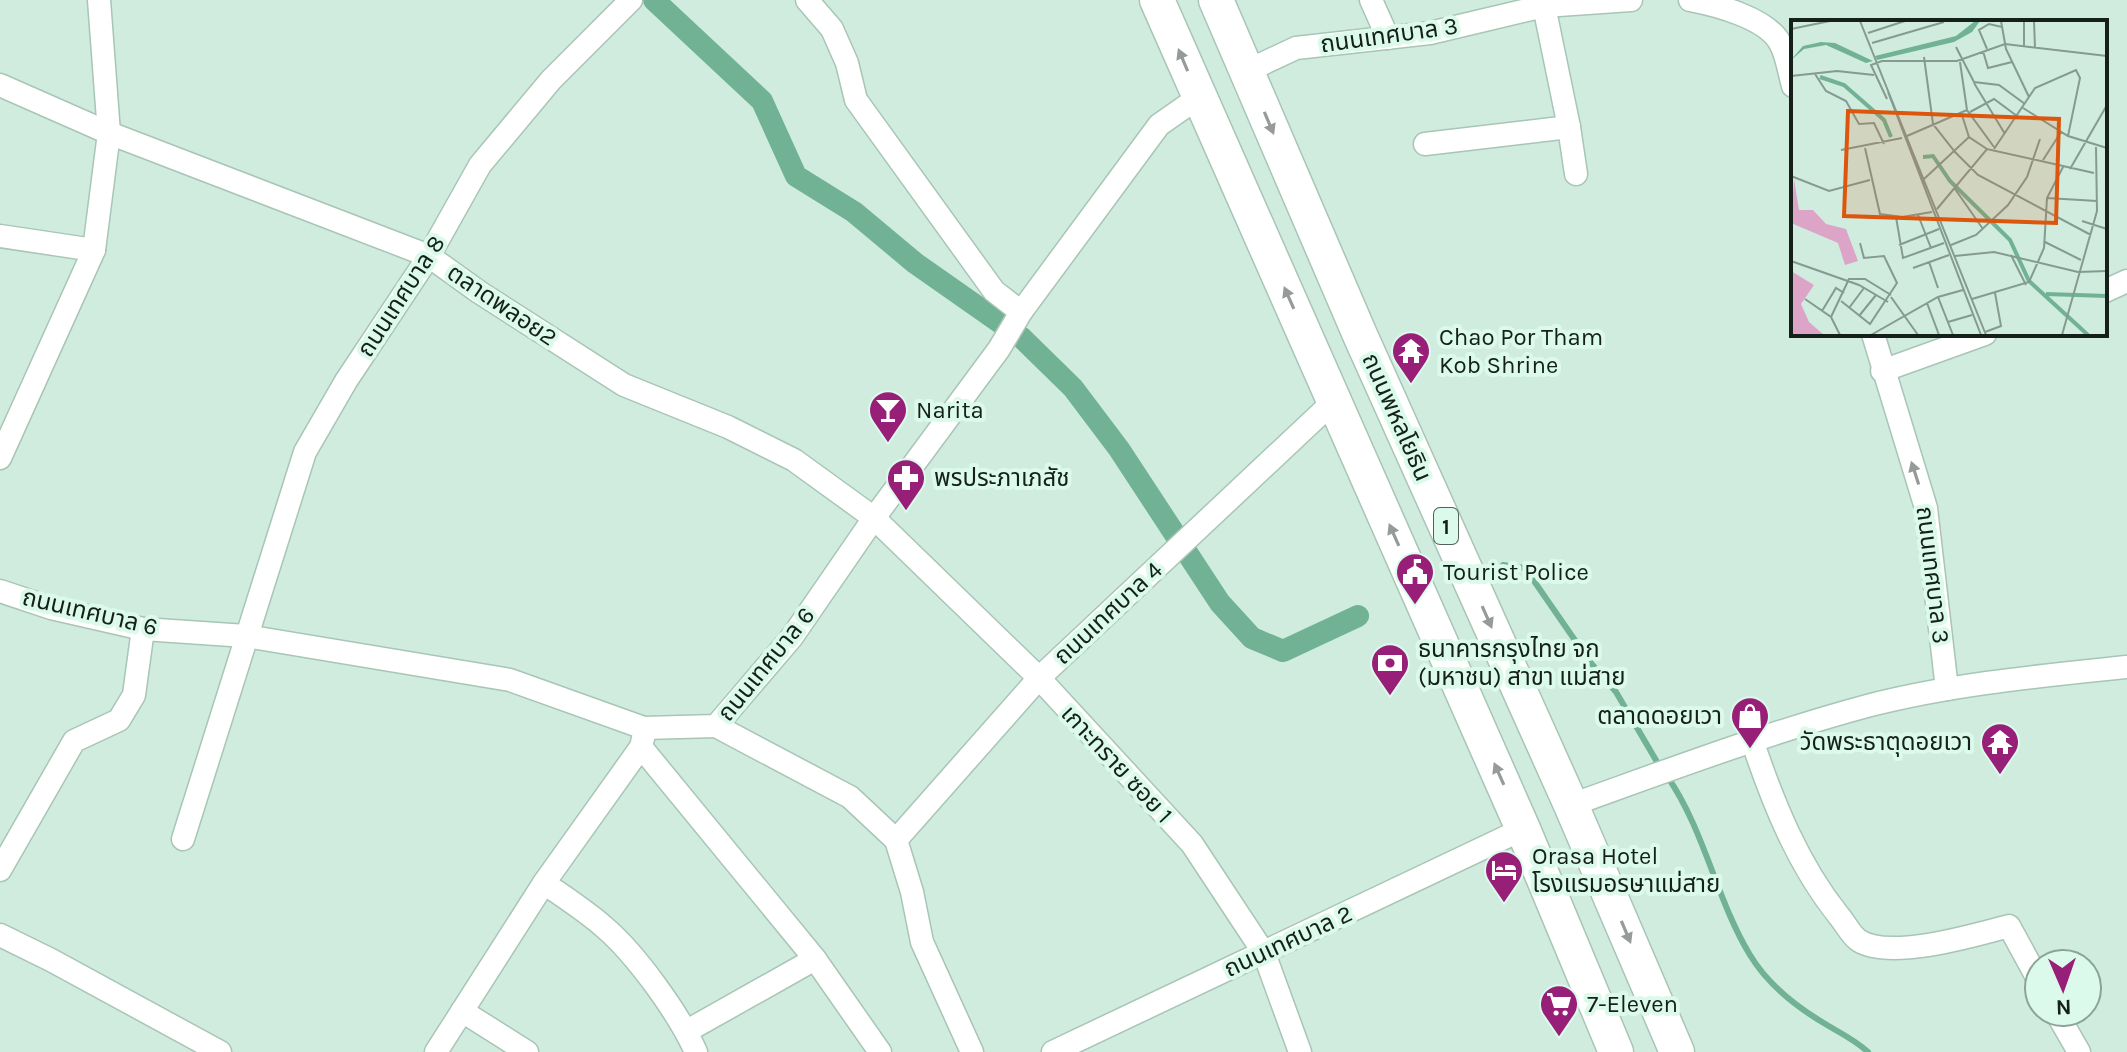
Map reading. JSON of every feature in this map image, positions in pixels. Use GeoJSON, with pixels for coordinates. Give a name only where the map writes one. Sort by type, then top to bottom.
{"type":"FeatureCollection","features":[{"type":"Feature","properties":{"kind":"main road","name":"ถนนพหลโยธิน"},"geometry":{"type":"LineString","coordinates":[[1157,0],[1523,829],[1616,1052]]}},
{"type":"Feature","properties":{"kind":"main road","name":"ถนนพหลโยธิน"},"geometry":{"type":"LineString","coordinates":[[1216,0],[1360,335],[1571,805],[1677,1052]]}},
{"type":"Feature","properties":{"kind":"main road"},"geometry":{"type":"LineString","coordinates":[[1314,352],[1360,335]]}},
{"type":"Feature","properties":{"kind":"street"},"geometry":{"type":"LineString","coordinates":[[0,458],[94,250],[109,133],[99,0]]}},
{"type":"Feature","properties":{"kind":"street","name":"ถนนเทศบาล 8"},"geometry":{"type":"LineString","coordinates":[[183,839],[305,452],[346,381],[429,256],[480,165],[551,80],[631,0]]}},
{"type":"Feature","properties":{"kind":"street"},"geometry":{"type":"LineString","coordinates":[[807,0],[832,29],[847,63],[856,100],[994,291],[1021,312]]}},
{"type":"Feature","properties":{"kind":"street"},"geometry":{"type":"LineString","coordinates":[[1371,0],[1388,38]]}},
{"type":"Feature","properties":{"kind":"street","name":"ถนนเทศบาล 3"},"geometry":{"type":"LineString","coordinates":[[1247,71],[1296,48],[1430,33],[1544,6],[1631,0]]}},
{"type":"Feature","properties":{"kind":"street"},"geometry":{"type":"LineString","coordinates":[[1690,0],[1713,4],[1744,16],[1768,31],[1780,41],[1791,79]]}},
{"type":"Feature","properties":{"kind":"street"},"geometry":{"type":"LineString","coordinates":[[1544,6],[1576,174]]}},
{"type":"Feature","properties":{"kind":"street","name":"ตลาดพลอย2"},"geometry":{"type":"LineString","coordinates":[[0,85],[109,133],[429,256],[479,292],[624,385],[728,427],[794,460],[874,518]]}},
{"type":"Feature","properties":{"kind":"street","name":"ถนนเทศบาล 6"},"geometry":{"type":"LineString","coordinates":[[0,591],[51,608],[143,629],[246,636],[510,680],[643,738],[716,726],[792,637],[874,518],[999,349],[1021,312],[1159,125],[1199,97]]}},
{"type":"Feature","properties":{"kind":"street"},"geometry":{"type":"LineString","coordinates":[[1425,144],[1569,127]]}},
{"type":"Feature","properties":{"kind":"street"},"geometry":{"type":"LineString","coordinates":[[0,236],[94,250]]}},
{"type":"Feature","properties":{"kind":"street"},"geometry":{"type":"LineString","coordinates":[[2107,290],[2127,281]]}},
{"type":"Feature","properties":{"kind":"street","name":"ถนนเทศบาล 3"},"geometry":{"type":"LineString","coordinates":[[1873,336],[1926,508],[1947,689]]}},
{"type":"Feature","properties":{"kind":"street"},"geometry":{"type":"LineString","coordinates":[[1882,371],[1979,336]]}},
{"type":"Feature","properties":{"kind":"street","name":"ถนนเทศบาล 4"},"geometry":{"type":"LineString","coordinates":[[896,840],[1039,678],[1335,400]]}},
{"type":"Feature","properties":{"kind":"street","name":"เกาะทราย ซอย 1"},"geometry":{"type":"LineString","coordinates":[[874,518],[1039,678],[1192,844],[1264,953],[1300,1052]]}},
{"type":"Feature","properties":{"kind":"street"},"geometry":{"type":"LineString","coordinates":[[0,870],[74,741],[119,720],[134,695],[143,629]]}},
{"type":"Feature","properties":{"kind":"street"},"geometry":{"type":"LineString","coordinates":[[1571,805],[1752,740],[1868,706],[1947,689],[2127,667]]}},
{"type":"Feature","properties":{"kind":"street"},"geometry":{"type":"LineString","coordinates":[[716,726],[850,797],[896,840],[912,892],[922,942],[972,1052]]}},
{"type":"Feature","properties":{"kind":"street"},"geometry":{"type":"LineString","coordinates":[[436,1052],[544,883],[643,738],[815,959],[880,1052]]}},
{"type":"Feature","properties":{"kind":"street"},"geometry":{"type":"LineString","coordinates":[[1752,740],[1770,794],[1815,886],[1859,941],[1891,948],[1957,941],[2009,926],[2023,952]]}},
{"type":"Feature","properties":{"kind":"street","name":"ถนนเทศบาล 2"},"geometry":{"type":"LineString","coordinates":[[1053,1052],[1523,829]]}},
{"type":"Feature","properties":{"kind":"street"},"geometry":{"type":"LineString","coordinates":[[544,883],[606,928],[651,979],[687,1031],[696,1052]]}},
{"type":"Feature","properties":{"kind":"street"},"geometry":{"type":"LineString","coordinates":[[0,935],[220,1052]]}},
{"type":"Feature","properties":{"kind":"street"},"geometry":{"type":"LineString","coordinates":[[687,1031],[815,959]]}},
{"type":"Feature","properties":{"kind":"street"},"geometry":{"type":"LineString","coordinates":[[462,1011],[527,1052]]}},
{"type":"Feature","properties":{"kind":"street"},"geometry":{"type":"LineString","coordinates":[[2065,1028],[2079,1052]]}},
{"type":"Feature","properties":{"kind":"waterway"},"geometry":{"type":"LineString","coordinates":[[654,0],[762,101],[796,176],[854,212],[915,263],[1022,338],[1073,388],[1119,449],[1220,603],[1252,638],[1283,651],[1358,616]]}},
{"type":"Feature","properties":{"kind":"waterway"},"geometry":{"type":"LineString","coordinates":[[1503,565],[1525,568],[1590,662],[1616,692],[1660,767]]}},
{"type":"Feature","properties":{"kind":"waterway"},"geometry":{"type":"LineString","coordinates":[[1667,776],[1691,819],[1728,911],[1757,966],[1795,1003],[1868,1052]]}},
{"type":"Feature","properties":{"kind":"place","name":"Chao Por Tham Kob Shrine"},"geometry":{"type":"Point","coordinates":[1411,385]}},
{"type":"Feature","properties":{"kind":"place","name":"Narita"},"geometry":{"type":"Point","coordinates":[888,444]}},
{"type":"Feature","properties":{"kind":"place","name":"พรประภาเภสัช"},"geometry":{"type":"Point","coordinates":[906,512]}},
{"type":"Feature","properties":{"kind":"place","name":"Tourist Police"},"geometry":{"type":"Point","coordinates":[1415,606]}},
{"type":"Feature","properties":{"kind":"place","name":"ธนาคารกรุงไทย จก (มหาชน) สาขา แม่สาย"},"geometry":{"type":"Point","coordinates":[1390,697]}},
{"type":"Feature","properties":{"kind":"place","name":"ตลาดดอยเวา"},"geometry":{"type":"Point","coordinates":[1750,750]}},
{"type":"Feature","properties":{"kind":"place","name":"วัดพระธาตุดอยเวา"},"geometry":{"type":"Point","coordinates":[2000,776]}},
{"type":"Feature","properties":{"kind":"place","name":"Orasa Hotel โรงแรมอรษาแม่สาย"},"geometry":{"type":"Point","coordinates":[1504,904]}},
{"type":"Feature","properties":{"kind":"place","name":"7-Eleven"},"geometry":{"type":"Point","coordinates":[1559,1038]}}]}
